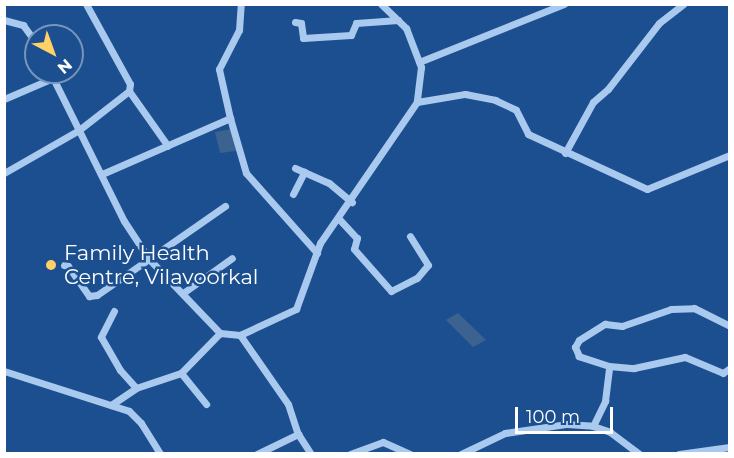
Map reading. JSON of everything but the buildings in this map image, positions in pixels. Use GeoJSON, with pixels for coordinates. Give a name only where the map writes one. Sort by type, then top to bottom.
{"type":"FeatureCollection","features":[{"type":"Feature","properties":{"kind":"street"},"geometry":{"type":"LineString","coordinates":[[86,4],[130,84],[129,91],[168,146]]}},
{"type":"Feature","properties":{"kind":"street"},"geometry":{"type":"LineString","coordinates":[[241,4],[239,30],[219,69],[246,173],[317,253]]}},
{"type":"Feature","properties":{"kind":"street"},"geometry":{"type":"LineString","coordinates":[[56,84],[149,259],[220,333],[240,335],[296,309],[317,253],[417,102],[419,62],[406,28],[381,4]]}},
{"type":"Feature","properties":{"kind":"street"},"geometry":{"type":"LineString","coordinates":[[419,62],[564,4]]}},
{"type":"Feature","properties":{"kind":"street"},"geometry":{"type":"LineString","coordinates":[[565,153],[593,102],[608,89],[659,23],[683,4]]}},
{"type":"Feature","properties":{"kind":"street"},"geometry":{"type":"LineString","coordinates":[[4,20],[24,27]]}},
{"type":"Feature","properties":{"kind":"street"},"geometry":{"type":"LineString","coordinates":[[295,22],[301,23],[303,38],[351,35],[356,23],[398,20]]}},
{"type":"Feature","properties":{"kind":"street"},"geometry":{"type":"LineString","coordinates":[[4,99],[33,84]]}},
{"type":"Feature","properties":{"kind":"street"},"geometry":{"type":"LineString","coordinates":[[4,173],[79,130],[129,91]]}},
{"type":"Feature","properties":{"kind":"street"},"geometry":{"type":"LineString","coordinates":[[417,102],[465,94],[495,100],[516,110],[528,134],[647,189],[729,155]]}},
{"type":"Feature","properties":{"kind":"street"},"geometry":{"type":"LineString","coordinates":[[102,174],[231,118]]}},
{"type":"Feature","properties":{"kind":"street"},"geometry":{"type":"LineString","coordinates":[[295,168],[329,183],[352,202]]}},
{"type":"Feature","properties":{"kind":"street"},"geometry":{"type":"LineString","coordinates":[[293,194],[304,172]]}},
{"type":"Feature","properties":{"kind":"street"},"geometry":{"type":"LineString","coordinates":[[64,265],[68,266],[89,296],[97,295],[225,206]]}},
{"type":"Feature","properties":{"kind":"street"},"geometry":{"type":"LineString","coordinates":[[339,219],[357,238],[354,249],[391,291],[417,278],[428,266],[410,236]]}},
{"type":"Feature","properties":{"kind":"street"},"geometry":{"type":"LineString","coordinates":[[183,293],[232,258]]}},
{"type":"Feature","properties":{"kind":"street"},"geometry":{"type":"LineString","coordinates":[[729,326],[694,308],[670,309],[622,326],[605,324],[579,340],[575,347],[579,356],[609,366],[634,368],[685,357],[723,373],[729,368]]}},
{"type":"Feature","properties":{"kind":"street"},"geometry":{"type":"LineString","coordinates":[[114,311],[101,337],[120,370],[136,388]]}},
{"type":"Feature","properties":{"kind":"street"},"geometry":{"type":"LineString","coordinates":[[111,405],[136,388],[181,373],[220,333]]}},
{"type":"Feature","properties":{"kind":"street"},"geometry":{"type":"LineString","coordinates":[[240,335],[288,404],[298,434],[310,453]]}},
{"type":"Feature","properties":{"kind":"street"},"geometry":{"type":"LineString","coordinates":[[593,426],[605,401],[609,366]]}},
{"type":"Feature","properties":{"kind":"street"},"geometry":{"type":"LineString","coordinates":[[4,370],[129,411],[141,423],[160,453]]}},
{"type":"Feature","properties":{"kind":"street"},"geometry":{"type":"LineString","coordinates":[[181,373],[206,404]]}},
{"type":"Feature","properties":{"kind":"street"},"geometry":{"type":"LineString","coordinates":[[462,453],[505,432],[567,424],[593,426],[610,432],[639,453]]}},
{"type":"Feature","properties":{"kind":"street"},"geometry":{"type":"LineString","coordinates":[[257,453],[298,434]]}},
{"type":"Feature","properties":{"kind":"street"},"geometry":{"type":"LineString","coordinates":[[350,453],[383,442],[410,453]]}},
{"type":"Feature","properties":{"kind":"street"},"geometry":{"type":"LineString","coordinates":[[679,453],[729,447]]}},
{"type":"Feature","properties":{"kind":"water"},"geometry":{"type":"Polygon","coordinates":[[[231,129],[236,151],[220,153],[215,132],[231,129]]]}},
{"type":"Feature","properties":{"kind":"water"},"geometry":{"type":"Polygon","coordinates":[[[458,313],[486,340],[473,347],[446,320],[458,313]]]}},
{"type":"Feature","properties":{"kind":"place","name":"Family Health Centre, Vilavoorkal"},"geometry":{"type":"Point","coordinates":[51,265]}}]}
